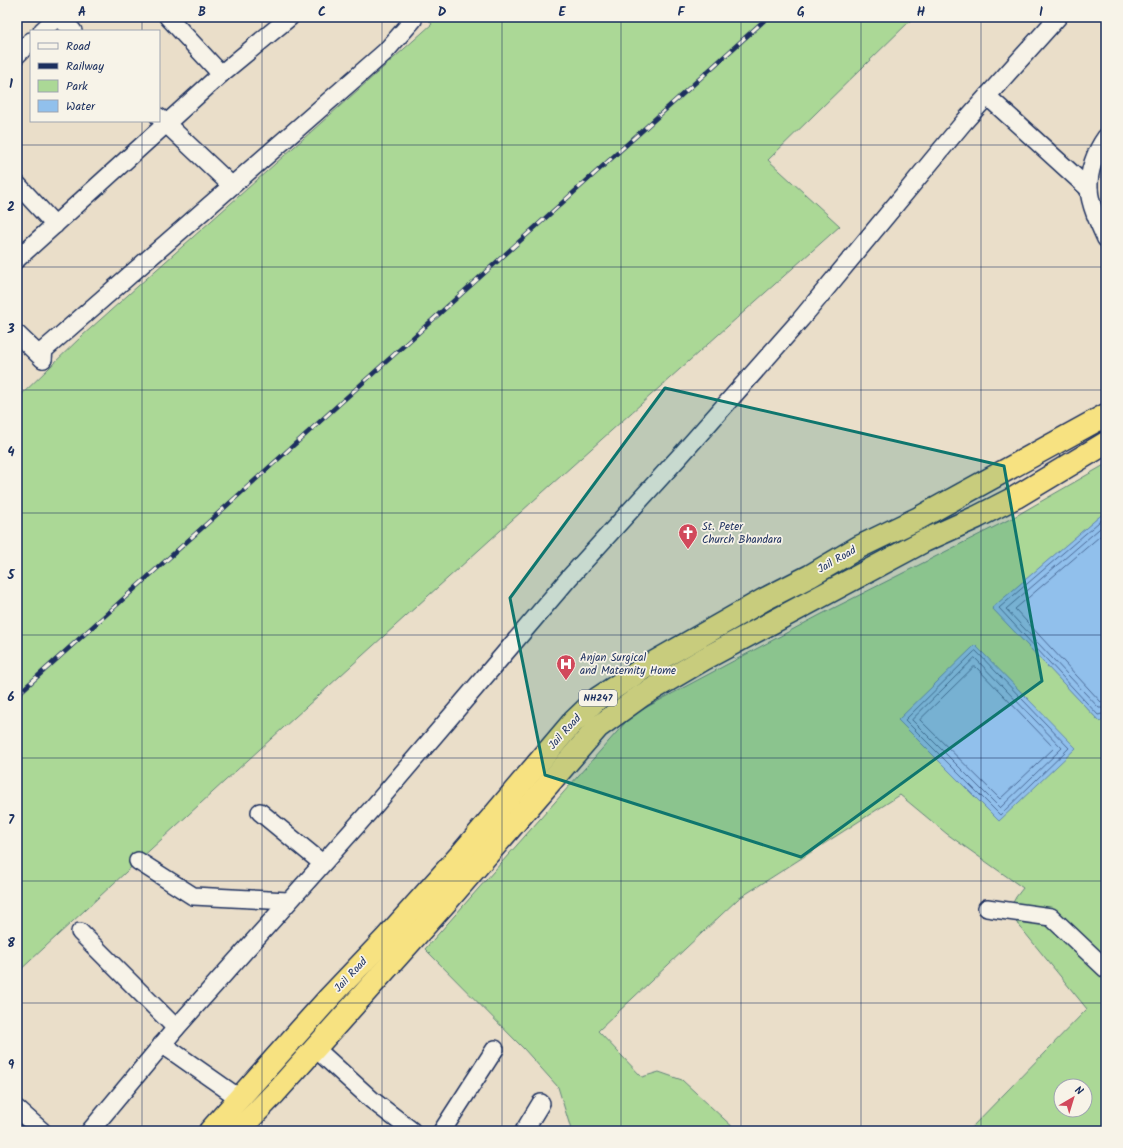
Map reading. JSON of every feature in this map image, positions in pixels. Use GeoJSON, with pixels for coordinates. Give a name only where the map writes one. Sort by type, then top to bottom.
{"type":"FeatureCollection","features":[{"type":"Feature","properties":{"kind":"highway","name":"Jail Road"},"geometry":{"type":"LineString","coordinates":[[210,1131],[462,853],[572,722],[597,699],[644,668],[765,598],[810,576],[859,547],[918,518],[1106,415]]}},
{"type":"Feature","properties":{"kind":"highway","name":"Jail Road"},"geometry":{"type":"LineString","coordinates":[[238,1131],[448,900],[598,727],[641,696],[704,659],[924,541],[1016,497],[1106,443]]}},
{"type":"Feature","properties":{"kind":"street"},"geometry":{"type":"LineString","coordinates":[[43,30],[58,17],[72,30]]}},
{"type":"Feature","properties":{"kind":"street"},"geometry":{"type":"LineString","coordinates":[[168,17],[221,74]]}},
{"type":"Feature","properties":{"kind":"street"},"geometry":{"type":"LineString","coordinates":[[17,259],[55,225],[162,121],[290,17]]}},
{"type":"Feature","properties":{"kind":"street"},"geometry":{"type":"LineString","coordinates":[[17,334],[43,359],[44,350],[385,52],[413,20],[411,17]]}},
{"type":"Feature","properties":{"kind":"street"},"geometry":{"type":"LineString","coordinates":[[90,1131],[162,1044],[376,804],[569,578],[681,455],[801,319],[964,122],[1058,17]]}},
{"type":"Feature","properties":{"kind":"street"},"geometry":{"type":"LineString","coordinates":[[17,55],[30,42]]}},
{"type":"Feature","properties":{"kind":"street"},"geometry":{"type":"LineString","coordinates":[[988,96],[1089,189]]}},
{"type":"Feature","properties":{"kind":"street"},"geometry":{"type":"LineString","coordinates":[[162,121],[231,186]]}},
{"type":"Feature","properties":{"kind":"street"},"geometry":{"type":"LineString","coordinates":[[1106,136],[1099,146],[1090,171],[1089,189],[1096,216],[1106,239]]}},
{"type":"Feature","properties":{"kind":"street"},"geometry":{"type":"LineString","coordinates":[[17,184],[55,225]]}},
{"type":"Feature","properties":{"kind":"street"},"geometry":{"type":"LineString","coordinates":[[260,812],[322,863]]}},
{"type":"Feature","properties":{"kind":"street"},"geometry":{"type":"LineString","coordinates":[[138,861],[193,896],[288,901]]}},
{"type":"Feature","properties":{"kind":"street"},"geometry":{"type":"LineString","coordinates":[[987,908],[1051,917],[1106,969]]}},
{"type":"Feature","properties":{"kind":"street"},"geometry":{"type":"LineString","coordinates":[[80,932],[176,1028]]}},
{"type":"Feature","properties":{"kind":"street"},"geometry":{"type":"LineString","coordinates":[[162,1044],[239,1098]]}},
{"type":"Feature","properties":{"kind":"street"},"geometry":{"type":"LineString","coordinates":[[315,1048],[372,1100],[412,1131]]}},
{"type":"Feature","properties":{"kind":"street"},"geometry":{"type":"LineString","coordinates":[[442,1131],[495,1049]]}},
{"type":"Feature","properties":{"kind":"street"},"geometry":{"type":"LineString","coordinates":[[524,1131],[541,1103]]}},
{"type":"Feature","properties":{"kind":"street"},"geometry":{"type":"LineString","coordinates":[[17,1109],[42,1131]]}},
{"type":"Feature","properties":{"kind":"highlighted area"},"geometry":{"type":"Polygon","coordinates":[[[665,388],[1004,466],[1042,681],[801,857],[545,775],[510,598],[665,388]]]}},
{"type":"Feature","properties":{"kind":"green space"},"geometry":{"type":"Polygon","coordinates":[[[426,17],[914,17],[768,160],[840,226],[426,598],[17,973],[17,399],[82,336],[432,24],[426,17]]]}},
{"type":"Feature","properties":{"kind":"green space"},"geometry":{"type":"Polygon","coordinates":[[[1106,464],[1106,511],[993,608],[1100,722],[1106,715],[1106,1123],[1100,1131],[968,1131],[1087,1009],[1008,912],[1023,888],[947,834],[900,795],[738,899],[598,1031],[642,1077],[659,1072],[682,1080],[737,1131],[571,1131],[558,1087],[524,1049],[425,949],[632,715],[820,615],[1014,517],[1106,464]]]}},
{"type":"Feature","properties":{"kind":"water"},"geometry":{"type":"Polygon","coordinates":[[[1106,511],[1106,715],[1100,722],[992,608],[1106,511]]]}},
{"type":"Feature","properties":{"kind":"water"},"geometry":{"type":"Polygon","coordinates":[[[975,645],[1076,748],[999,821],[898,720],[975,645]]]}},
{"type":"Feature","properties":{"kind":"railway"},"geometry":{"type":"LineString","coordinates":[[17,695],[768,17]]}},
{"type":"Feature","properties":{"kind":"place","name":"St. Peter Church Bhandara"},"geometry":{"type":"Point","coordinates":[688,550]}},
{"type":"Feature","properties":{"kind":"place","name":"Anjan Surgical and Maternity Home"},"geometry":{"type":"Point","coordinates":[566,681]}}]}
